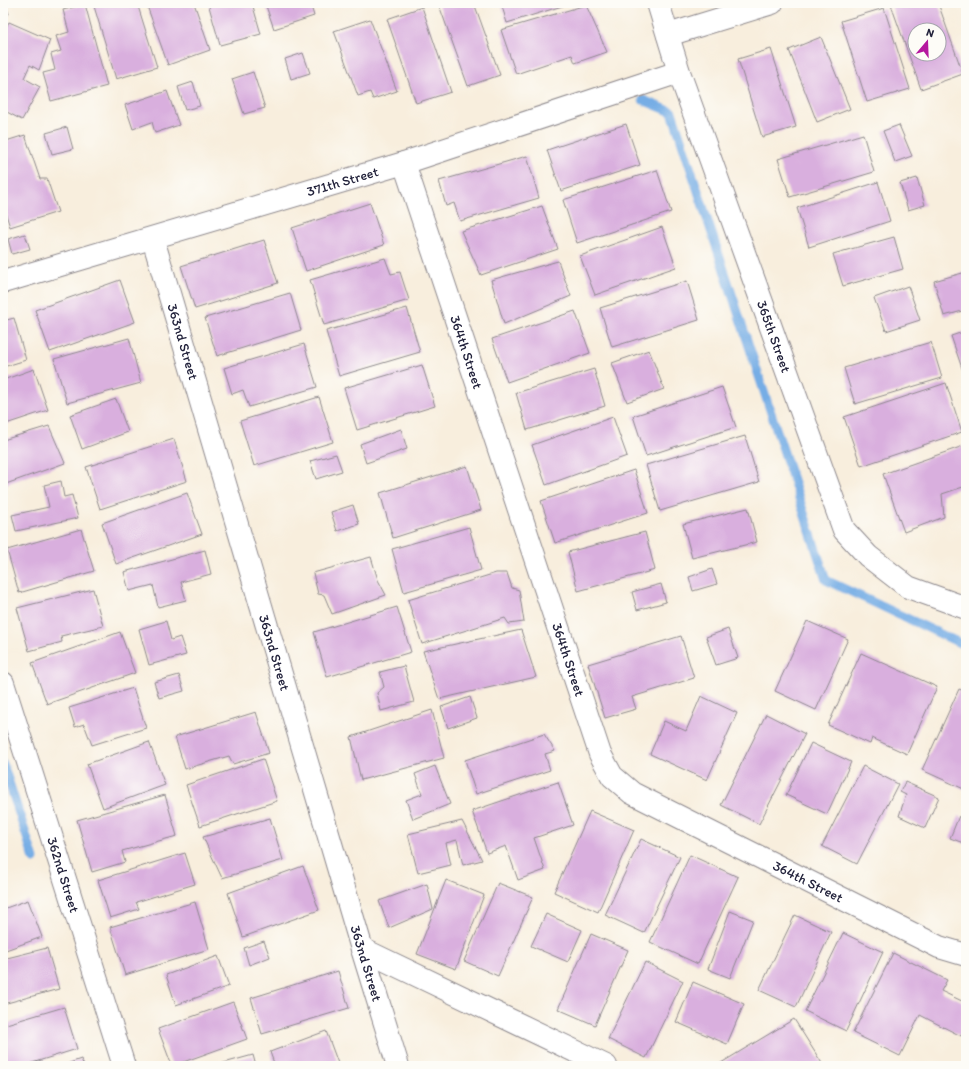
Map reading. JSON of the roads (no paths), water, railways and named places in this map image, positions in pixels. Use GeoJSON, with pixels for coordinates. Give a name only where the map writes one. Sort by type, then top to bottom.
{"type":"FeatureCollection","features":[{"type":"Feature","properties":{"kind":"street","name":"365th Street"},"geometry":{"type":"LineString","coordinates":[[658,3],[679,72],[844,530],[868,556],[908,587],[966,608]]}},
{"type":"Feature","properties":{"kind":"street"},"geometry":{"type":"LineString","coordinates":[[668,35],[772,3]]}},
{"type":"Feature","properties":{"kind":"street","name":"371th Street"},"geometry":{"type":"LineString","coordinates":[[3,282],[154,239],[404,163],[679,72]]}},
{"type":"Feature","properties":{"kind":"street","name":"364th Street"},"geometry":{"type":"LineString","coordinates":[[404,163],[600,754],[612,776],[632,794],[939,947],[966,955]]}},
{"type":"Feature","properties":{"kind":"street","name":"363nd Street"},"geometry":{"type":"LineString","coordinates":[[154,239],[362,949],[398,1066]]}},
{"type":"Feature","properties":{"kind":"street","name":"362nd Street"},"geometry":{"type":"LineString","coordinates":[[3,683],[124,1066]]}},
{"type":"Feature","properties":{"kind":"street"},"geometry":{"type":"LineString","coordinates":[[362,949],[606,1066]]}},
{"type":"Feature","properties":{"kind":"waterway"},"geometry":{"type":"LineString","coordinates":[[643,100],[672,112],[826,580],[966,646]]}},
{"type":"Feature","properties":{"kind":"waterway"},"geometry":{"type":"LineString","coordinates":[[3,764],[34,859]]}}]}
